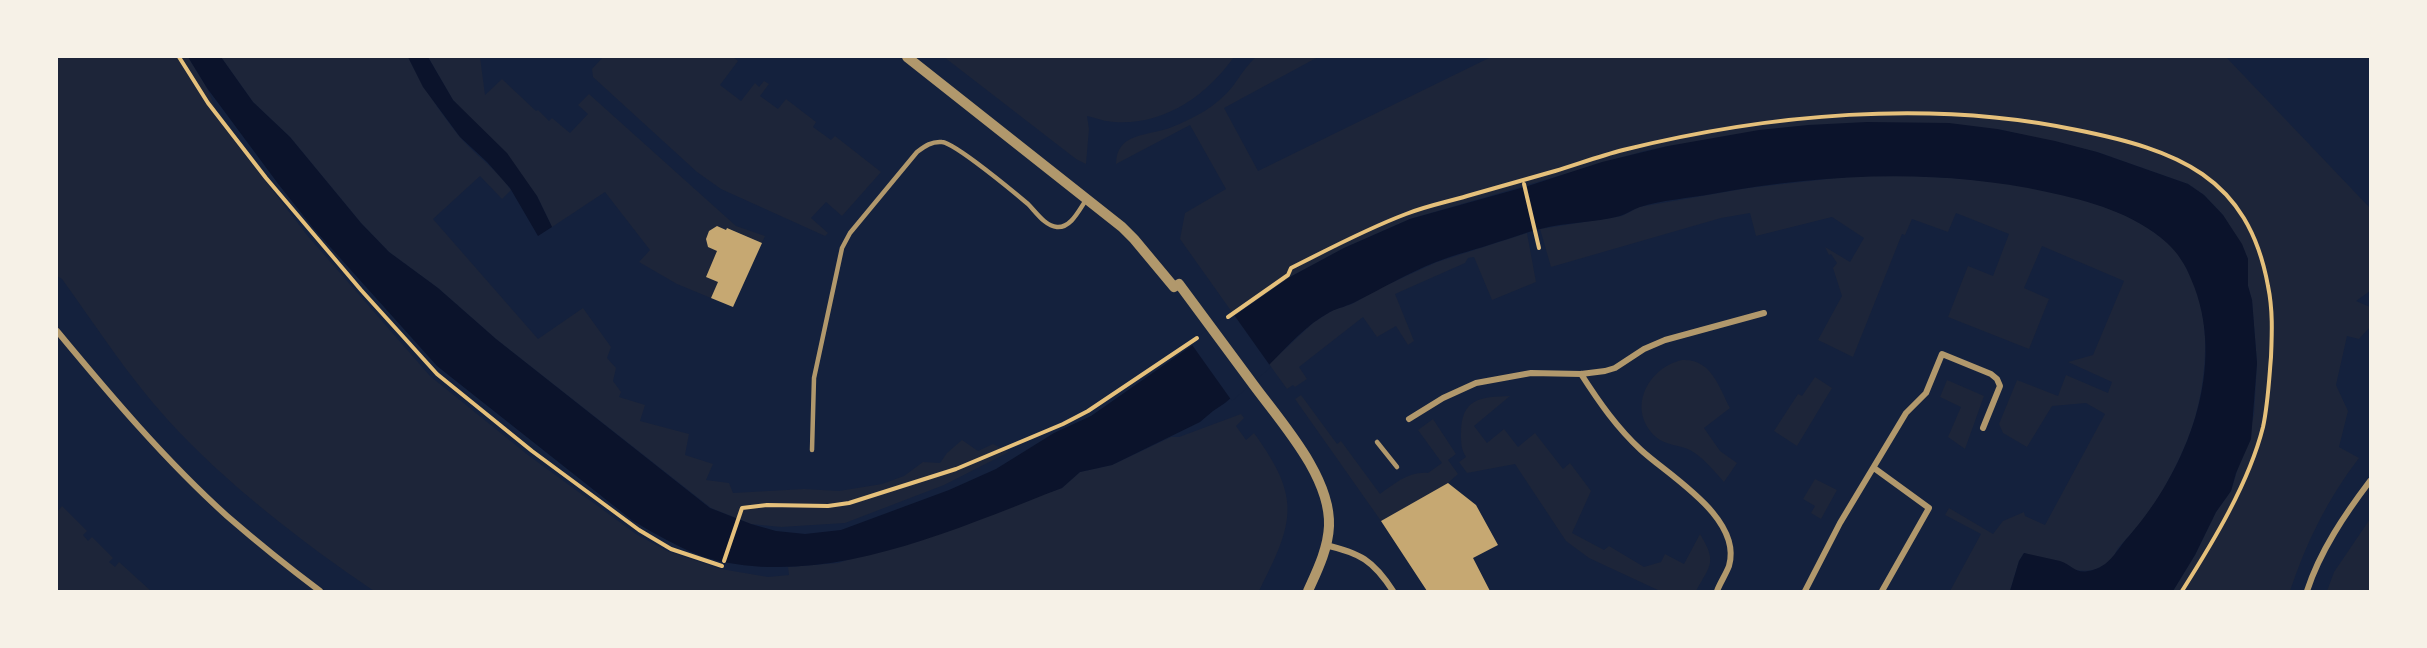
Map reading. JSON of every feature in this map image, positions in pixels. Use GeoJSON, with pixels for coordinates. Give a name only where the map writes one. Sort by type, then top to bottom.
{"type":"FeatureCollection","features":[{"type":"Feature","properties":{"kind":"street"},"geometry":{"type":"LineString","coordinates":[[907,57],[1134,239],[1174,287],[1179,284],[1310,466],[1327,507],[1329,526],[1321,562],[1308,591]]}},
{"type":"Feature","properties":{"kind":"street"},"geometry":{"type":"LineString","coordinates":[[1409,419],[1458,391],[1497,378],[1531,373],[1594,374],[1615,368],[1644,349],[1665,340],[1764,313]]}},
{"type":"Feature","properties":{"kind":"street"},"geometry":{"type":"LineString","coordinates":[[57,331],[133,420],[190,481],[267,550],[320,591]]}},
{"type":"Feature","properties":{"kind":"street"},"geometry":{"type":"LineString","coordinates":[[1805,591],[1840,523],[1906,413],[1926,393],[1942,354],[1991,374],[1999,383],[2000,386],[1983,428]]}},
{"type":"Feature","properties":{"kind":"street"},"geometry":{"type":"LineString","coordinates":[[1581,374],[1628,438],[1695,492],[1711,510],[1721,527],[1730,555],[1729,565],[1717,591]]}},
{"type":"Feature","properties":{"kind":"street"},"geometry":{"type":"LineString","coordinates":[[1874,468],[1929,508],[1882,591]]}},
{"type":"Feature","properties":{"kind":"street"},"geometry":{"type":"LineString","coordinates":[[2307,591],[2319,561],[2335,533],[2370,481]]}},
{"type":"Feature","properties":{"kind":"street"},"geometry":{"type":"LineString","coordinates":[[1325,545],[1360,555],[1374,566],[1394,591]]}},
{"type":"Feature","properties":{"kind":"lane"},"geometry":{"type":"LineString","coordinates":[[812,450],[814,378],[842,248],[850,233],[917,152],[935,142],[949,143],[1018,195],[1049,225],[1056,227],[1068,224],[1086,200]]}},
{"type":"Feature","properties":{"kind":"lane"},"geometry":{"type":"LineString","coordinates":[[1377,442],[1397,467]]}},
{"type":"Feature","properties":{"kind":"path"},"geometry":{"type":"LineString","coordinates":[[179,57],[208,103],[266,178],[361,290],[437,374],[532,451],[639,530],[672,549],[723,564],[742,508],[767,505],[828,506],[849,502],[956,469],[1071,420],[1201,335]]}},
{"type":"Feature","properties":{"kind":"path"},"geometry":{"type":"LineString","coordinates":[[1227,318],[1288,275],[1291,268],[1409,213],[1624,150],[1758,124],[1869,114],[1977,115],[2061,126],[2131,142],[2184,163],[2218,185],[2240,209],[2261,252],[2271,301],[2270,362],[2260,436],[2242,485],[2204,557],[2182,591]]}},
{"type":"Feature","properties":{"kind":"path"},"geometry":{"type":"LineString","coordinates":[[1524,184],[1539,248]]}},
{"type":"Feature","properties":{"kind":"shaded area"},"geometry":{"type":"Polygon","coordinates":[[[57,57],[188,57],[207,88],[223,126],[307,235],[430,376],[528,455],[636,534],[667,551],[721,569],[768,577],[789,575],[788,567],[838,563],[1062,488],[1080,472],[1112,465],[1171,437],[1179,437],[1241,414],[1244,418],[1236,426],[1246,440],[1254,433],[1280,476],[1286,494],[1288,511],[1280,546],[1259,591],[374,591],[266,511],[190,443],[139,386],[62,279],[57,276],[57,57]]]}},
{"type":"Feature","properties":{"kind":"shaded area"},"geometry":{"type":"Polygon","coordinates":[[[188,57],[221,57],[253,102],[290,137],[361,223],[389,252],[438,288],[496,339],[710,508],[776,531],[805,534],[841,530],[949,490],[996,469],[1054,433],[1091,416],[1290,277],[1344,248],[1410,219],[1528,186],[1602,162],[1668,146],[1759,130],[1808,125],[1867,122],[1949,123],[1997,129],[2097,152],[2188,184],[2204,195],[2223,215],[2242,244],[2248,259],[2248,286],[2252,300],[2257,363],[2251,439],[2231,491],[2216,512],[2195,555],[2173,591],[2010,591],[2019,561],[2024,553],[2060,561],[2082,571],[2093,570],[2105,564],[2150,510],[2168,480],[2184,448],[2196,415],[2203,381],[2206,346],[2202,312],[2189,274],[2175,251],[2154,233],[2126,216],[2079,200],[2005,184],[1963,179],[1880,176],[1838,178],[1754,187],[1658,203],[1610,218],[1535,230],[1451,256],[1321,317],[1253,380],[1200,422],[1112,465],[1080,472],[1062,488],[935,536],[845,561],[800,566],[755,566],[711,559],[682,548],[633,521],[437,366],[314,229],[207,88],[188,57]]]}},
{"type":"Feature","properties":{"kind":"shaded area"},"geometry":{"type":"Polygon","coordinates":[[[221,57],[408,57],[425,88],[452,127],[511,190],[502,199],[480,176],[433,219],[538,339],[583,308],[611,347],[607,358],[616,368],[613,381],[621,392],[619,397],[645,405],[640,421],[689,434],[685,455],[713,464],[706,480],[729,483],[733,493],[804,489],[839,491],[882,484],[904,476],[923,462],[940,463],[947,453],[962,440],[978,451],[993,444],[1009,452],[944,485],[845,523],[781,527],[751,524],[711,508],[496,339],[438,288],[389,252],[361,223],[290,137],[253,102],[221,57]]]}},
{"type":"Feature","properties":{"kind":"shaded area"},"geometry":{"type":"Polygon","coordinates":[[[408,57],[428,57],[453,100],[507,153],[537,196],[552,227],[538,236],[510,188],[460,137],[423,87],[408,57]]]}},
{"type":"Feature","properties":{"kind":"shaded area"},"geometry":{"type":"Polygon","coordinates":[[[428,57],[480,57],[485,95],[502,79],[536,111],[538,110],[549,121],[552,118],[570,133],[588,114],[578,105],[589,94],[736,226],[765,236],[762,243],[728,228],[726,230],[717,226],[709,231],[706,239],[708,247],[717,251],[718,282],[711,298],[677,284],[639,262],[650,250],[605,192],[552,227],[537,196],[453,100],[428,57]]]}},
{"type":"Feature","properties":{"kind":"shaded area"},"geometry":{"type":"Polygon","coordinates":[[[603,57],[733,57],[738,61],[720,85],[741,101],[755,83],[759,87],[764,81],[769,84],[760,96],[778,109],[786,99],[816,122],[813,127],[831,140],[835,136],[881,172],[842,216],[826,202],[811,218],[828,233],[825,236],[721,189],[697,172],[593,77],[592,69],[603,57]]]}},
{"type":"Feature","properties":{"kind":"shaded area"},"geometry":{"type":"Polygon","coordinates":[[[944,57],[1234,57],[1211,84],[1183,105],[1167,113],[1133,122],[1112,122],[1087,116],[1089,129],[1086,164],[1076,159],[944,57]]]}},
{"type":"Feature","properties":{"kind":"shaded area"},"geometry":{"type":"Polygon","coordinates":[[[1256,57],[1318,57],[1224,108],[1258,171],[1491,57],[2226,57],[2370,208],[2370,291],[2356,301],[2370,307],[2370,327],[2359,339],[2347,336],[2336,385],[2348,411],[2339,447],[2359,458],[2337,489],[2319,522],[2290,591],[2173,591],[2195,555],[2216,512],[2231,491],[2254,415],[2257,363],[2252,300],[2248,286],[2248,259],[2223,215],[2204,195],[2188,184],[2097,152],[1997,129],[1668,146],[1644,151],[1410,219],[1344,248],[1290,277],[1234,315],[1180,239],[1185,213],[1226,189],[1190,125],[1116,164],[1118,153],[1128,140],[1181,123],[1213,105],[1227,93],[1256,57]]]}},
{"type":"Feature","properties":{"kind":"shaded area"},"geometry":{"type":"Polygon","coordinates":[[[1886,175],[1995,182],[2072,197],[2108,208],[2141,224],[2168,243],[2184,263],[2196,287],[2204,326],[2205,351],[2199,403],[2192,429],[2173,472],[2150,511],[2106,565],[2086,571],[2075,570],[2024,553],[2019,561],[2010,591],[1950,591],[1981,534],[1945,515],[1949,508],[1993,534],[2003,521],[2024,512],[2025,516],[2045,525],[2105,414],[2086,403],[2052,406],[2027,447],[2003,433],[1999,424],[2017,380],[2058,396],[2066,375],[2108,393],[2112,382],[2068,362],[2093,355],[2124,281],[2042,246],[2024,288],[2049,299],[2029,349],[1948,317],[1968,266],[1993,276],[2009,234],[1956,213],[1948,232],[1912,219],[1905,235],[1902,234],[1853,357],[1818,340],[1842,296],[1833,268],[1837,263],[1825,247],[1850,262],[1864,238],[1832,217],[1756,236],[1750,213],[1721,218],[1551,267],[1540,229],[1622,216],[1639,207],[1748,188],[1845,177],[1886,175]]]}},
{"type":"Feature","properties":{"kind":"shaded area"},"geometry":{"type":"Polygon","coordinates":[[[1527,233],[1536,282],[1492,300],[1474,257],[1468,258],[1465,263],[1395,294],[1414,341],[1408,345],[1396,326],[1377,337],[1363,317],[1299,367],[1307,379],[1295,387],[1293,385],[1287,389],[1269,364],[1314,322],[1333,310],[1352,304],[1380,288],[1437,262],[1527,233]]]}},
{"type":"Feature","properties":{"kind":"shaded area"},"geometry":{"type":"Polygon","coordinates":[[[1682,360],[1700,364],[1713,375],[1730,408],[1704,428],[1720,451],[1737,463],[1724,482],[1695,453],[1656,437],[1642,415],[1642,403],[1650,381],[1670,364],[1682,360]]]}},
{"type":"Feature","properties":{"kind":"shaded area"},"geometry":{"type":"Polygon","coordinates":[[[1815,377],[1832,388],[1797,446],[1774,431],[1798,394],[1802,396],[1815,377]]]}},
{"type":"Feature","properties":{"kind":"shaded area"},"geometry":{"type":"Polygon","coordinates":[[[1947,380],[1984,396],[1965,449],[1948,437],[1961,407],[1940,397],[1947,380]]]}},
{"type":"Feature","properties":{"kind":"shaded area"},"geometry":{"type":"Polygon","coordinates":[[[1301,395],[1337,444],[1341,441],[1380,494],[1402,479],[1414,474],[1428,473],[1442,463],[1418,430],[1433,419],[1456,454],[1448,460],[1458,474],[1448,483],[1381,521],[1295,399],[1301,395]]]}},
{"type":"Feature","properties":{"kind":"shaded area"},"geometry":{"type":"Polygon","coordinates":[[[1510,396],[1474,426],[1487,443],[1504,429],[1518,447],[1535,433],[1563,469],[1570,463],[1591,491],[1572,533],[1604,550],[1609,546],[1644,567],[1661,562],[1665,554],[1684,564],[1700,534],[1709,551],[1710,563],[1696,591],[1660,591],[1589,558],[1566,541],[1515,464],[1467,473],[1459,462],[1466,457],[1461,440],[1464,413],[1469,406],[1481,399],[1510,396]]]}},
{"type":"Feature","properties":{"kind":"shaded area"},"geometry":{"type":"Polygon","coordinates":[[[1815,479],[1837,490],[1821,519],[1811,513],[1815,506],[1803,499],[1815,479]]]}},
{"type":"Feature","properties":{"kind":"shaded area"},"geometry":{"type":"Polygon","coordinates":[[[62,506],[87,531],[83,535],[88,541],[92,537],[113,558],[109,562],[115,567],[119,562],[151,591],[57,591],[57,512],[62,506]]]}},
{"type":"Feature","properties":{"kind":"shaded area"},"geometry":{"type":"Polygon","coordinates":[[[2370,519],[2370,591],[2327,591],[2334,572],[2370,519]]]}},
{"type":"Feature","properties":{"kind":"pier"},"geometry":{"type":"Polygon","coordinates":[[[1232,312],[1271,367],[1232,401],[1190,342],[1232,312]]]}},
{"type":"Feature","properties":{"kind":"building"},"geometry":{"type":"Polygon","coordinates":[[[717,226],[762,243],[733,307],[711,298],[718,282],[706,277],[717,251],[708,247],[706,239],[709,231],[717,226]]]}},
{"type":"Feature","properties":{"kind":"building"},"geometry":{"type":"Polygon","coordinates":[[[1448,483],[1476,505],[1498,545],[1473,558],[1490,591],[1427,591],[1381,521],[1448,483]]]}}]}
